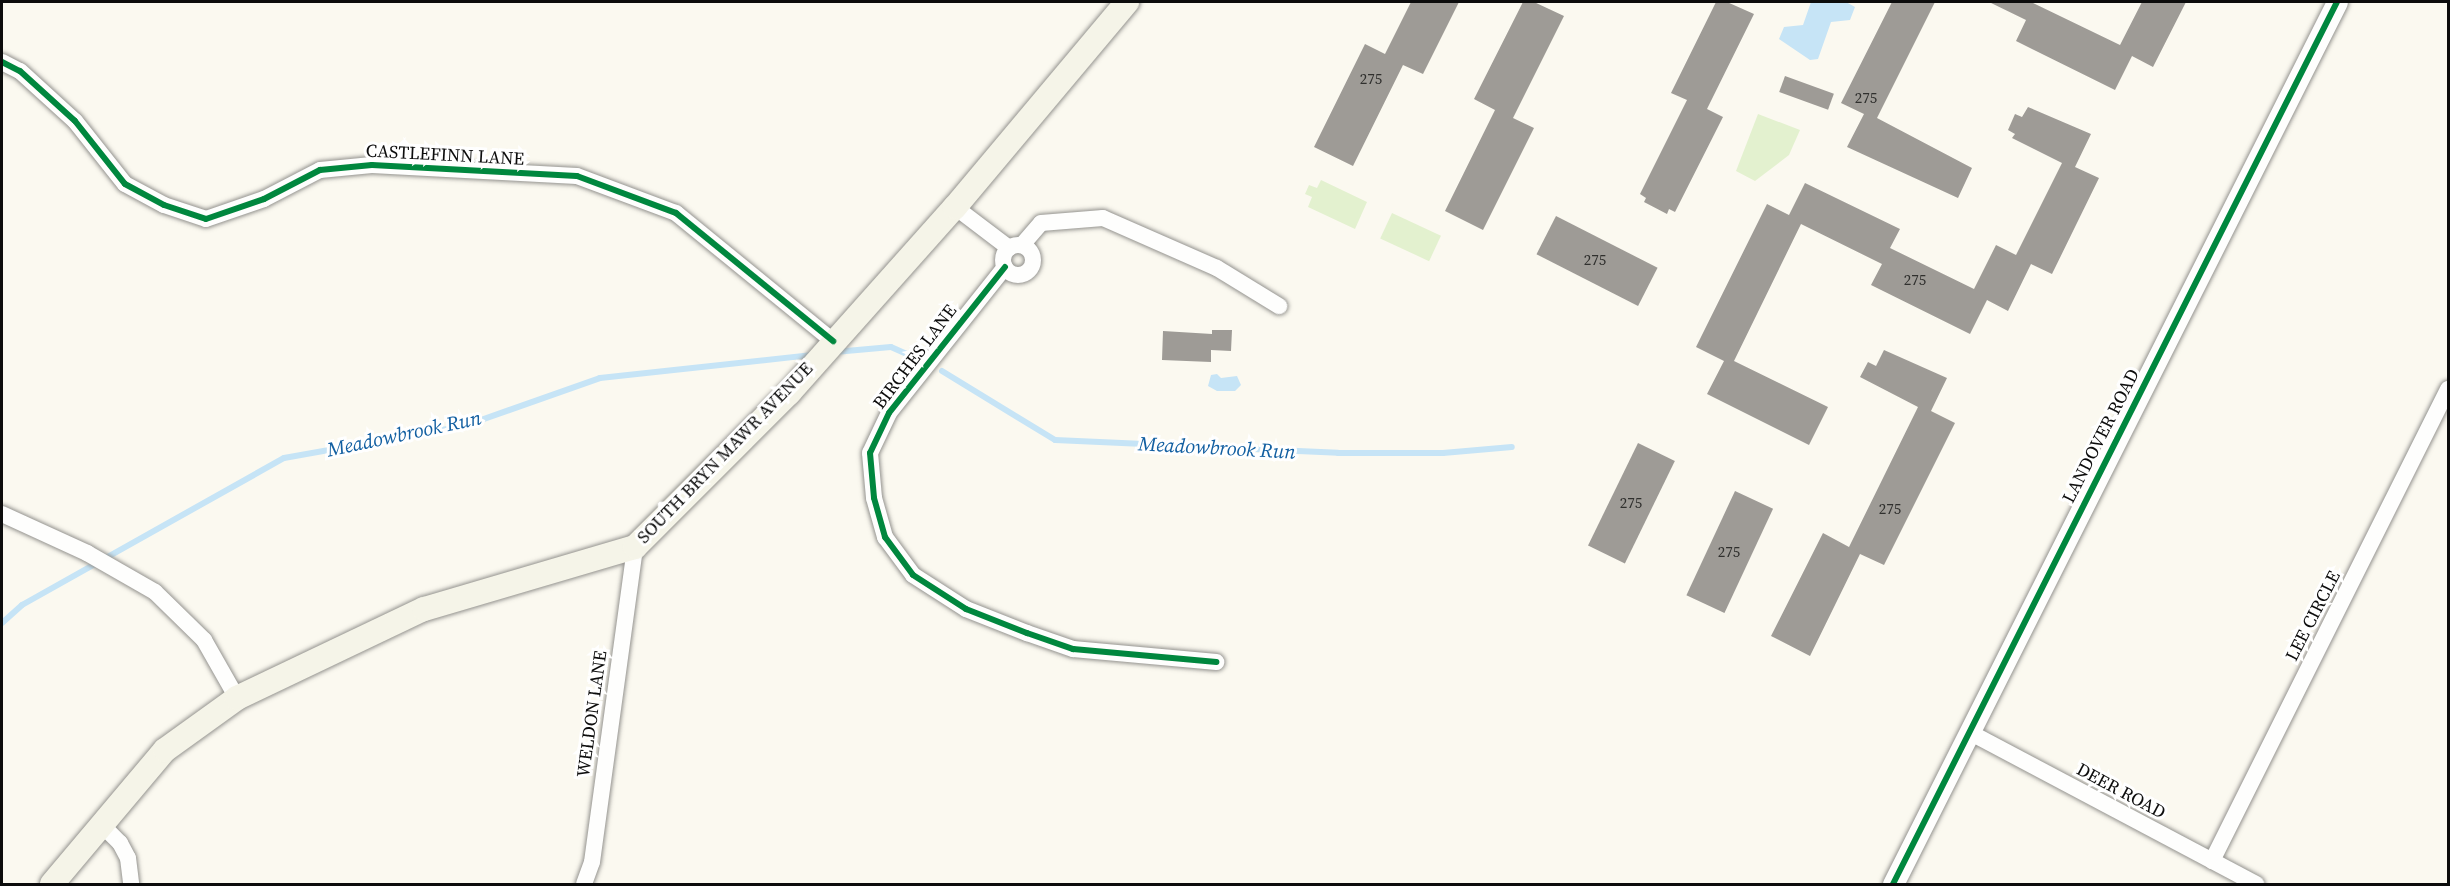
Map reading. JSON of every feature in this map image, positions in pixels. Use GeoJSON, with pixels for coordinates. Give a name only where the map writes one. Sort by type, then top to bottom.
{"type":"FeatureCollection","features":[{"type":"Feature","properties":{"kind":"main road","name":"SOUTH BRYN MAWR AVENUE"},"geometry":{"type":"LineString","coordinates":[[52,885],[165,750],[237,698],[424,609],[634,547],[789,393],[829,345],[955,207],[1127,2]]}},
{"type":"Feature","properties":{"kind":"street","name":"LANDOVER ROAD"},"geometry":{"type":"LineString","coordinates":[[1893,885],[2337,2]]}},
{"type":"Feature","properties":{"kind":"street","name":"CASTLEFINN LANE"},"geometry":{"type":"LineString","coordinates":[[2,62],[20,71],[75,121],[125,184],[175,208],[206,219],[264,199],[320,170],[372,165],[577,176],[676,213],[829,345]]}},
{"type":"Feature","properties":{"kind":"street"},"geometry":{"type":"LineString","coordinates":[[955,207],[1016,247],[1032,254],[1032,267],[1015,275],[1005,267]]}},
{"type":"Feature","properties":{"kind":"street"},"geometry":{"type":"LineString","coordinates":[[1016,247],[1041,223],[1103,218],[1217,268],[1279,306]]}},
{"type":"Feature","properties":{"kind":"street","name":"BIRCHES LANE"},"geometry":{"type":"LineString","coordinates":[[1016,247],[1005,267],[889,413],[870,453],[874,498],[885,537],[913,575],[966,609],[1027,633],[1073,649],[1216,662]]}},
{"type":"Feature","properties":{"kind":"street","name":"LEE CIRCLE"},"geometry":{"type":"LineString","coordinates":[[2212,861],[2448,388]]}},
{"type":"Feature","properties":{"kind":"street"},"geometry":{"type":"LineString","coordinates":[[2,514],[87,553],[155,592],[204,640],[237,698]]}},
{"type":"Feature","properties":{"kind":"street","name":"WELDON LANE"},"geometry":{"type":"LineString","coordinates":[[584,885],[592,862],[634,547]]}},
{"type":"Feature","properties":{"kind":"street","name":"DEER ROAD"},"geometry":{"type":"LineString","coordinates":[[1969,732],[2256,885]]}},
{"type":"Feature","properties":{"kind":"street"},"geometry":{"type":"LineString","coordinates":[[101,824],[120,843],[128,858],[131,885]]}},
{"type":"Feature","properties":{"kind":"green space"},"geometry":{"type":"Polygon","coordinates":[[[1758,114],[1800,130],[1789,155],[1755,181],[1736,171],[1758,114]]]}},
{"type":"Feature","properties":{"kind":"green space"},"geometry":{"type":"Polygon","coordinates":[[[1321,180],[1367,202],[1355,229],[1308,207],[1312,197],[1305,194],[1309,185],[1317,188],[1321,180]]]}},
{"type":"Feature","properties":{"kind":"green space"},"geometry":{"type":"Polygon","coordinates":[[[1392,213],[1441,236],[1429,261],[1380,238],[1392,213]]]}},
{"type":"Feature","properties":{"kind":"water"},"geometry":{"type":"Polygon","coordinates":[[[1811,2],[1846,2],[1855,7],[1850,20],[1831,22],[1818,59],[1810,60],[1779,39],[1784,27],[1803,25],[1811,2]]]}},
{"type":"Feature","properties":{"kind":"water"},"geometry":{"type":"Polygon","coordinates":[[[1217,374],[1221,378],[1237,376],[1241,385],[1235,391],[1217,391],[1208,386],[1211,375],[1217,374]]]}},
{"type":"Feature","properties":{"kind":"building"},"geometry":{"type":"Polygon","coordinates":[[[1411,2],[1459,2],[1423,74],[1403,65],[1353,166],[1314,147],[1365,44],[1385,54],[1411,2]]]}},
{"type":"Feature","properties":{"kind":"building"},"geometry":{"type":"Polygon","coordinates":[[[1523,2],[1534,2],[1564,16],[1513,118],[1534,128],[1483,230],[1445,211],[1495,110],[1474,99],[1523,2]]]}},
{"type":"Feature","properties":{"kind":"building"},"geometry":{"type":"Polygon","coordinates":[[[1716,2],[1727,2],[1754,14],[1707,109],[1723,117],[1675,212],[1669,209],[1667,214],[1644,202],[1646,198],[1640,194],[1687,100],[1671,93],[1716,2]]]}},
{"type":"Feature","properties":{"kind":"building"},"geometry":{"type":"Polygon","coordinates":[[[1892,2],[1935,2],[1877,118],[1972,168],[1958,198],[1847,147],[1864,114],[1841,103],[1892,2]]]}},
{"type":"Feature","properties":{"kind":"building"},"geometry":{"type":"Polygon","coordinates":[[[1989,2],[2031,2],[2120,45],[2142,2],[2186,2],[2153,67],[2132,56],[2115,90],[2016,41],[2026,20],[1989,2]]]}},
{"type":"Feature","properties":{"kind":"building"},"geometry":{"type":"Polygon","coordinates":[[[1785,76],[1834,94],[1828,110],[1779,92],[1785,76]]]}},
{"type":"Feature","properties":{"kind":"building"},"geometry":{"type":"Polygon","coordinates":[[[2028,107],[2091,134],[2075,167],[2099,178],[2052,274],[2031,264],[2008,311],[1987,300],[1970,334],[1871,285],[1882,264],[1801,224],[1734,361],[1828,407],[1809,445],[1707,394],[1724,361],[1696,347],[1767,204],[1789,215],[1805,183],[1900,229],[1890,248],[1974,289],[1996,245],[2016,255],[2062,163],[2012,138],[2015,134],[2008,130],[2015,114],[2022,117],[2028,107]]]}},
{"type":"Feature","properties":{"kind":"building"},"geometry":{"type":"Polygon","coordinates":[[[1556,216],[1658,268],[1638,306],[1536,254],[1556,216]]]}},
{"type":"Feature","properties":{"kind":"building"},"geometry":{"type":"Polygon","coordinates":[[[1212,330],[1232,330],[1231,351],[1211,350],[1211,362],[1162,360],[1163,331],[1212,334],[1212,330]]]}},
{"type":"Feature","properties":{"kind":"building"},"geometry":{"type":"Polygon","coordinates":[[[1884,350],[1947,378],[1931,411],[1955,423],[1884,565],[1860,554],[1810,656],[1771,636],[1823,533],[1849,547],[1918,407],[1860,377],[1868,362],[1876,366],[1884,350]]]}},
{"type":"Feature","properties":{"kind":"building"},"geometry":{"type":"Polygon","coordinates":[[[1638,443],[1675,461],[1625,563],[1588,545],[1638,443]]]}},
{"type":"Feature","properties":{"kind":"building"},"geometry":{"type":"Polygon","coordinates":[[[1735,491],[1773,509],[1724,613],[1686,595],[1735,491]]]}},
{"type":"Feature","properties":{"kind":"waterway","name":"Meadowbrook Run"},"geometry":{"type":"LineString","coordinates":[[835,352],[891,347],[913,357]]}},
{"type":"Feature","properties":{"kind":"waterway","name":"Meadowbrook Run"},"geometry":{"type":"LineString","coordinates":[[2,623],[22,605],[284,458],[464,426],[600,378],[813,355]]}},
{"type":"Feature","properties":{"kind":"waterway","name":"Meadowbrook Run"},"geometry":{"type":"LineString","coordinates":[[942,371],[1055,440],[1338,453],[1443,453],[1512,447]]}},
{"type":"Feature","properties":{"kind":"cycle path"},"geometry":{"type":"LineString","coordinates":[[1893,884],[2337,2]]}},
{"type":"Feature","properties":{"kind":"cycle path"},"geometry":{"type":"LineString","coordinates":[[2,62],[20,71],[75,121],[125,184],[164,205],[206,219],[264,199],[320,170],[372,165],[577,176],[676,213],[833,341]]}},
{"type":"Feature","properties":{"kind":"cycle path"},"geometry":{"type":"LineString","coordinates":[[1005,267],[889,413],[870,453],[874,498],[885,537],[913,575],[966,609],[1027,633],[1073,649],[1216,662]]}}]}
